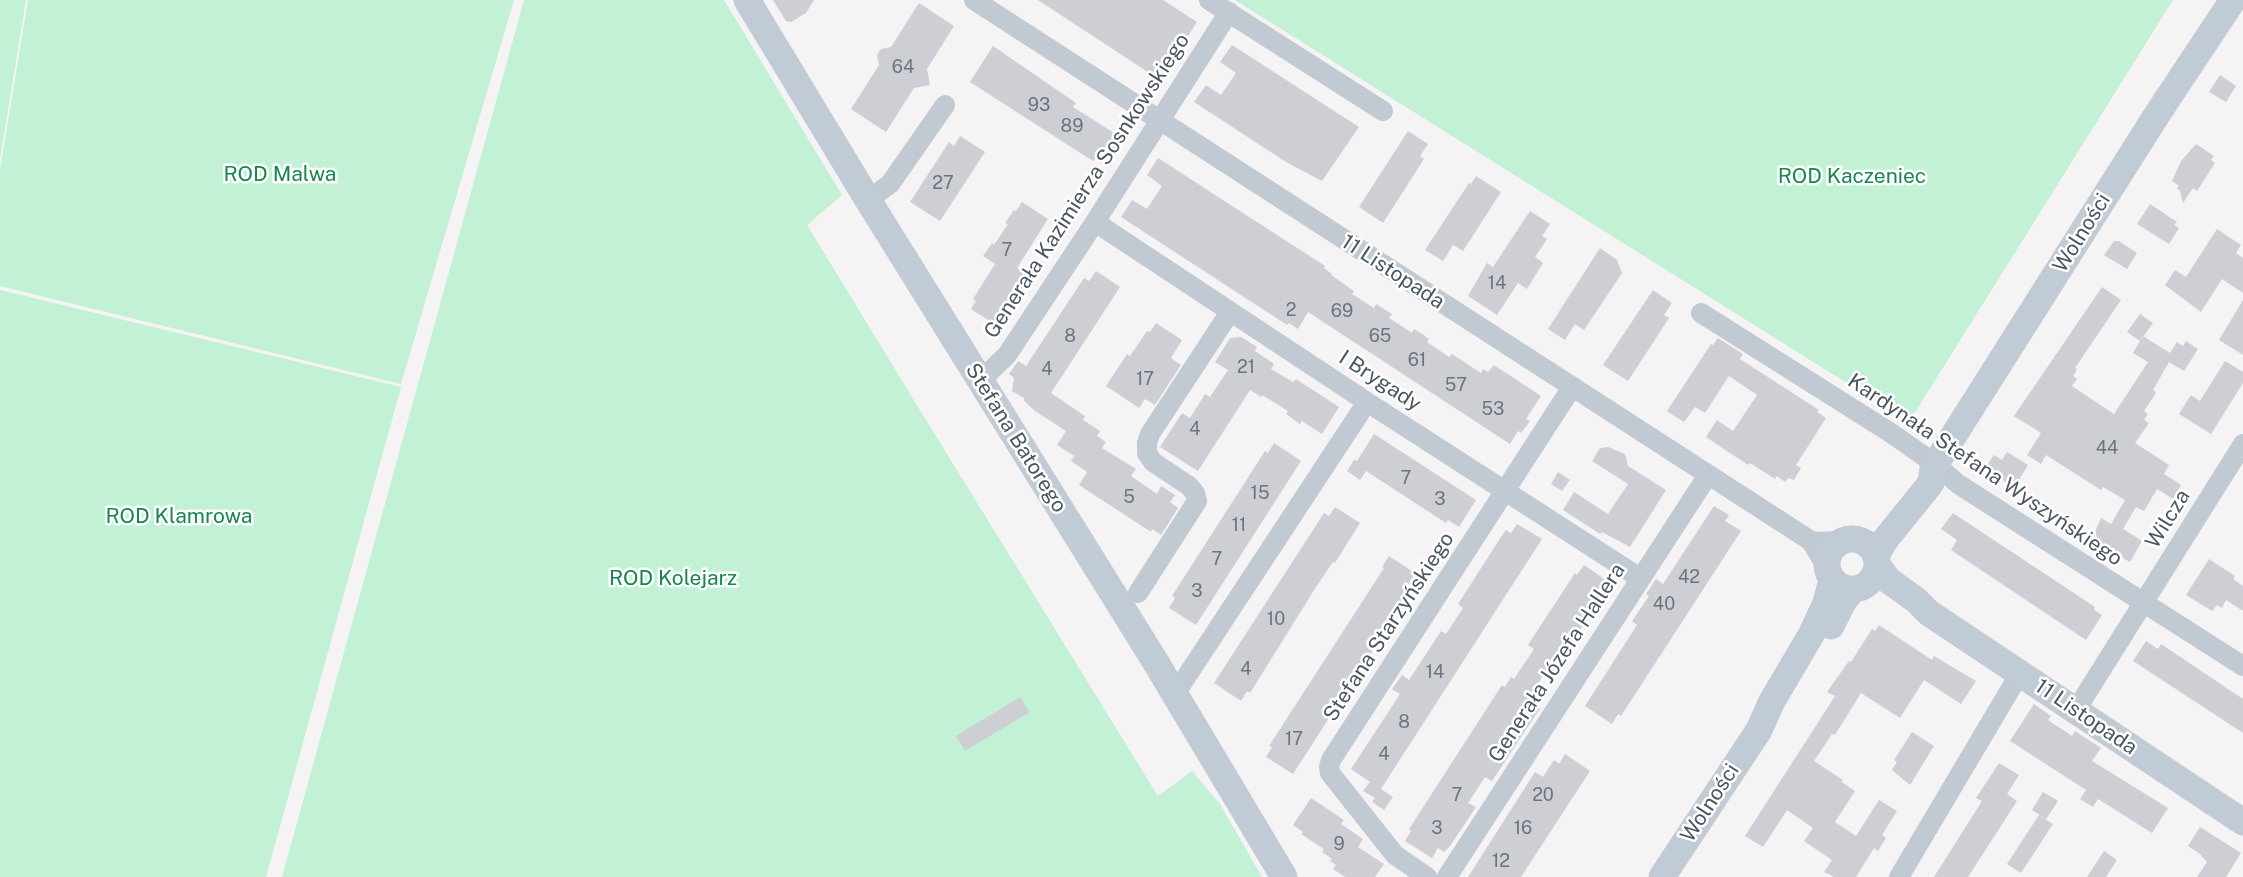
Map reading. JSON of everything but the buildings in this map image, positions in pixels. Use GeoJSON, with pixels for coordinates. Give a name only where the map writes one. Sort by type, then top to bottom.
{"type":"FeatureCollection","features":[{"type":"Feature","properties":{"kind":"street","name":"Stefana Batorego"},"geometry":{"type":"LineString","coordinates":[[747,0],[868,200],[1175,694],[1284,877]]}},
{"type":"Feature","properties":{"kind":"street","name":"11 Listopada"},"geometry":{"type":"LineString","coordinates":[[974,0],[1812,542],[1853,565],[1878,591],[1911,609],[1929,613],[2243,822]]}},
{"type":"Feature","properties":{"kind":"street"},"geometry":{"type":"LineString","coordinates":[[1209,0],[1383,111]]}},
{"type":"Feature","properties":{"kind":"street","name":"Wolności"},"geometry":{"type":"LineString","coordinates":[[1662,877],[1758,730],[1781,707],[1815,659],[1843,602],[1853,565],[1885,540],[1931,483],[1934,466],[2158,113],[2233,0]]}},
{"type":"Feature","properties":{"kind":"street","name":"Generała Kazimierza Sosnkowskiego"},"geometry":{"type":"LineString","coordinates":[[980,381],[1006,355],[1095,222],[1229,12]]}},
{"type":"Feature","properties":{"kind":"street"},"geometry":{"type":"LineString","coordinates":[[868,200],[890,184],[945,105]]}},
{"type":"Feature","properties":{"kind":"street","name":"I Brygady"},"geometry":{"type":"LineString","coordinates":[[1095,222],[1367,402],[1640,578]]}},
{"type":"Feature","properties":{"kind":"street"},"geometry":{"type":"LineString","coordinates":[[1138,593],[1197,501],[1195,493],[1189,486],[1153,462],[1147,453],[1147,443],[1150,434],[1230,312]]}},
{"type":"Feature","properties":{"kind":"street","name":"Kardynała Stefana Wyszyńskiego"},"geometry":{"type":"LineString","coordinates":[[1701,313],[1892,434],[1958,484],[2243,666]]}},
{"type":"Feature","properties":{"kind":"street","name":"Stefana Starzyńskiego"},"geometry":{"type":"LineString","coordinates":[[1427,877],[1395,855],[1330,773],[1331,760],[1572,387]]}},
{"type":"Feature","properties":{"kind":"street"},"geometry":{"type":"LineString","coordinates":[[1175,694],[1367,402]]}},
{"type":"Feature","properties":{"kind":"street","name":"Wilcza"},"geometry":{"type":"LineString","coordinates":[[2076,710],[2243,444]]}},
{"type":"Feature","properties":{"kind":"street","name":"Generała Józefa Hallera"},"geometry":{"type":"LineString","coordinates":[[1447,877],[1708,475]]}},
{"type":"Feature","properties":{"kind":"street"},"geometry":{"type":"LineString","coordinates":[[1899,877],[2020,673]]}},
{"type":"Feature","properties":{"kind":"green space"},"geometry":{"type":"Polygon","coordinates":[[[0,0],[26,0],[0,159],[0,0]]]}},
{"type":"Feature","properties":{"kind":"green space","name":"ROD Malwa"},"geometry":{"type":"Polygon","coordinates":[[[28,0],[514,0],[401,384],[0,286],[0,169],[28,0]]]}},
{"type":"Feature","properties":{"kind":"green space","name":"ROD Kolejarz"},"geometry":{"type":"Polygon","coordinates":[[[524,0],[724,0],[842,195],[807,225],[918,407],[1158,796],[1192,771],[1220,804],[1262,877],[282,877],[524,0]]]}},
{"type":"Feature","properties":{"kind":"green space","name":"ROD Kaczeniec"},"geometry":{"type":"Polygon","coordinates":[[[1235,0],[2173,0],[1909,422],[1235,0]]]}},
{"type":"Feature","properties":{"kind":"green space","name":"ROD Klamrowa"},"geometry":{"type":"Polygon","coordinates":[[[0,290],[401,387],[266,877],[0,877],[0,290]]]}}]}
